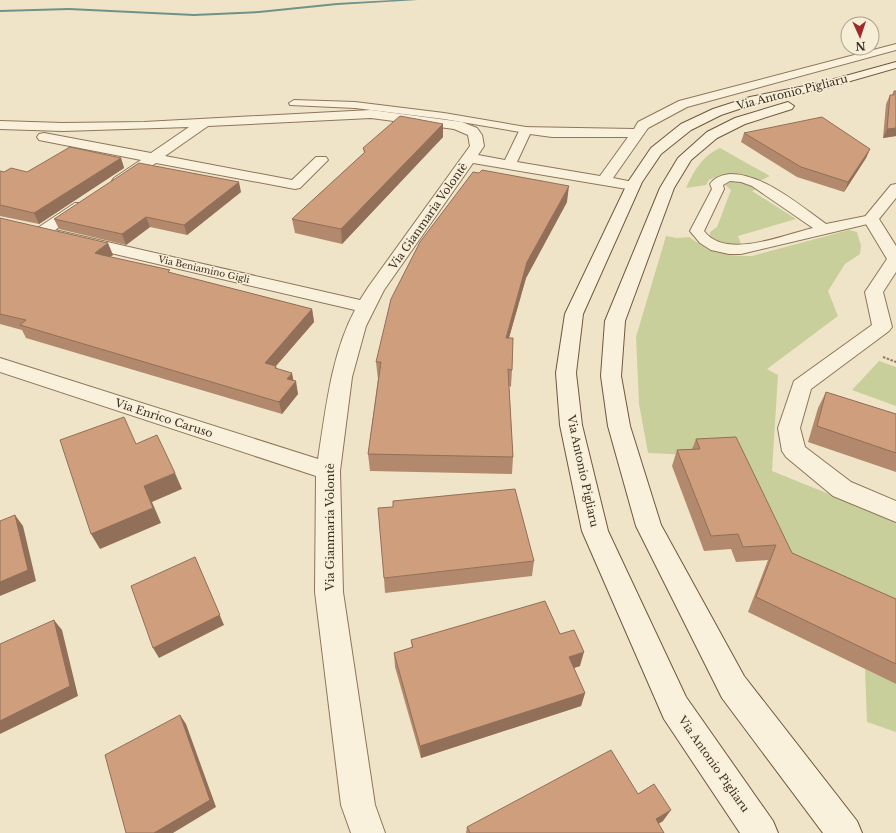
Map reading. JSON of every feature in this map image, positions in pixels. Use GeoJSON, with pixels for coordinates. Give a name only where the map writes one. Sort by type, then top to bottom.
{"type":"FeatureCollection","features":[{"type":"Feature","properties":{"kind":"street","name":"Via Antonio Pigliaru"},"geometry":{"type":"LineString","coordinates":[[604,181],[643,125],[683,104],[896,47]]}},
{"type":"Feature","properties":{"kind":"street","name":"Via Antonio Pigliaru"},"geometry":{"type":"LineString","coordinates":[[761,833],[675,708],[595,531],[571,425],[566,373],[574,314],[633,186],[656,151],[686,127],[717,112],[754,100],[822,86],[896,65]]}},
{"type":"Feature","properties":{"kind":"street","name":"Via Antonio Pigliaru"},"geometry":{"type":"LineString","coordinates":[[845,833],[733,687],[649,526],[619,426],[611,376],[615,321],[666,188],[685,158],[712,135],[740,121],[775,109],[842,95],[896,79]]}},
{"type":"Feature","properties":{"kind":"street"},"geometry":{"type":"LineString","coordinates":[[0,125],[39,127],[104,127],[355,114],[385,115],[457,125],[472,131],[475,135],[477,146],[469,158]]}},
{"type":"Feature","properties":{"kind":"street","name":"Via Beniamino Gigli"},"geometry":{"type":"LineString","coordinates":[[206,122],[101,193],[35,230],[365,307]]}},
{"type":"Feature","properties":{"kind":"street"},"geometry":{"type":"LineString","coordinates":[[0,128],[296,185],[321,160]]}},
{"type":"Feature","properties":{"kind":"street"},"geometry":{"type":"LineString","coordinates":[[509,165],[526,130],[552,133],[637,133]]}},
{"type":"Feature","properties":{"kind":"street","name":"Via Gianmaria Volontè"},"geometry":{"type":"LineString","coordinates":[[368,833],[358,805],[329,592],[328,471],[342,377],[356,326],[375,290],[469,158],[633,186]]}},
{"type":"Feature","properties":{"kind":"street"},"geometry":{"type":"LineString","coordinates":[[896,188],[871,219],[896,259],[874,292],[882,327],[801,386],[789,428],[794,451],[842,489],[896,512]]}},
{"type":"Feature","properties":{"kind":"street","name":"Via Enrico Caruso"},"geometry":{"type":"LineString","coordinates":[[0,365],[328,471]]}},
{"type":"Feature","properties":{"kind":"lane"},"geometry":{"type":"LineString","coordinates":[[294,103],[370,107],[444,116],[526,130]]}},
{"type":"Feature","properties":{"kind":"lane"},"geometry":{"type":"LineString","coordinates":[[824,229],[757,184],[738,178],[726,178],[716,184],[718,189],[698,231],[705,240],[730,250],[741,250],[871,219]]}},
{"type":"Feature","properties":{"kind":"green space"},"geometry":{"type":"Polygon","coordinates":[[[720,148],[770,176],[760,181],[747,176],[734,174],[715,177],[709,180],[706,185],[686,188],[703,160],[708,155],[720,148]]]}},
{"type":"Feature","properties":{"kind":"green space"},"geometry":{"type":"Polygon","coordinates":[[[736,181],[747,183],[756,189],[752,191],[796,219],[738,236],[741,244],[737,246],[725,245],[717,241],[710,236],[710,232],[717,227],[731,190],[724,184],[736,181]]]}},
{"type":"Feature","properties":{"kind":"green space"},"geometry":{"type":"Polygon","coordinates":[[[849,230],[857,232],[861,246],[860,254],[845,264],[828,291],[838,316],[767,369],[778,375],[772,471],[896,521],[896,620],[778,567],[690,455],[648,453],[639,404],[636,337],[666,236],[677,238],[689,237],[704,246],[719,252],[752,256],[849,230]]]}},
{"type":"Feature","properties":{"kind":"green space"},"geometry":{"type":"Polygon","coordinates":[[[879,361],[896,367],[896,406],[852,390],[879,361]]]}},
{"type":"Feature","properties":{"kind":"green space"},"geometry":{"type":"Polygon","coordinates":[[[865,669],[896,684],[896,732],[867,722],[865,669]]]}},
{"type":"Feature","properties":{"kind":"building"},"geometry":{"type":"Polygon","coordinates":[[[894,91],[896,91],[896,128],[887,129],[890,95],[894,95],[894,91]]]}},
{"type":"Feature","properties":{"kind":"building"},"geometry":{"type":"Polygon","coordinates":[[[400,116],[443,124],[341,229],[292,219],[365,152],[363,148],[400,116]]]}},
{"type":"Feature","properties":{"kind":"building"},"geometry":{"type":"Polygon","coordinates":[[[822,117],[870,149],[848,182],[801,167],[744,133],[822,117]]]}},
{"type":"Feature","properties":{"kind":"building"},"geometry":{"type":"Polygon","coordinates":[[[70,147],[121,158],[34,213],[0,205],[0,171],[4,172],[11,168],[27,172],[70,147]]]}},
{"type":"Feature","properties":{"kind":"building"},"geometry":{"type":"Polygon","coordinates":[[[139,163],[239,182],[184,225],[146,217],[122,234],[54,219],[139,163]]]}},
{"type":"Feature","properties":{"kind":"building"},"geometry":{"type":"Polygon","coordinates":[[[482,170],[569,186],[527,262],[506,338],[513,338],[512,370],[508,369],[513,457],[368,454],[381,362],[376,362],[391,299],[420,242],[473,172],[479,173],[482,170]]]}},
{"type":"Feature","properties":{"kind":"building"},"geometry":{"type":"Polygon","coordinates":[[[0,218],[108,243],[95,253],[170,270],[168,272],[312,309],[265,363],[276,366],[275,368],[292,373],[287,379],[296,381],[279,402],[20,325],[26,320],[0,314],[0,218]]]}},
{"type":"Feature","properties":{"kind":"building"},"geometry":{"type":"Polygon","coordinates":[[[826,392],[896,414],[896,453],[817,426],[826,392]]]}},
{"type":"Feature","properties":{"kind":"building"},"geometry":{"type":"Polygon","coordinates":[[[124,417],[136,444],[157,435],[175,473],[144,486],[153,508],[91,534],[60,440],[124,417]]]}},
{"type":"Feature","properties":{"kind":"building"},"geometry":{"type":"Polygon","coordinates":[[[736,437],[792,553],[896,599],[896,664],[756,597],[776,545],[743,547],[738,534],[711,536],[677,450],[700,449],[696,439],[736,437]]]}},
{"type":"Feature","properties":{"kind":"building"},"geometry":{"type":"Polygon","coordinates":[[[515,489],[534,561],[384,578],[378,508],[393,507],[393,501],[515,489]]]}},
{"type":"Feature","properties":{"kind":"building"},"geometry":{"type":"Polygon","coordinates":[[[15,515],[28,570],[0,582],[0,521],[15,515]]]}},
{"type":"Feature","properties":{"kind":"building"},"geometry":{"type":"Polygon","coordinates":[[[195,557],[220,615],[153,648],[131,586],[195,557]]]}},
{"type":"Feature","properties":{"kind":"building"},"geometry":{"type":"Polygon","coordinates":[[[545,601],[560,634],[574,630],[584,652],[569,657],[585,693],[420,746],[394,653],[413,647],[411,640],[545,601]]]}},
{"type":"Feature","properties":{"kind":"building"},"geometry":{"type":"Polygon","coordinates":[[[54,620],[70,686],[0,721],[0,644],[54,620]]]}},
{"type":"Feature","properties":{"kind":"building"},"geometry":{"type":"Polygon","coordinates":[[[180,715],[210,800],[154,833],[126,833],[105,755],[180,715]]]}},
{"type":"Feature","properties":{"kind":"building"},"geometry":{"type":"Polygon","coordinates":[[[611,750],[638,794],[654,784],[671,810],[656,819],[664,833],[470,833],[467,827],[611,750]]]}},
{"type":"Feature","properties":{"kind":"waterway"},"geometry":{"type":"LineString","coordinates":[[0,11],[69,9],[194,15],[259,12],[337,4],[416,0]]}}]}
